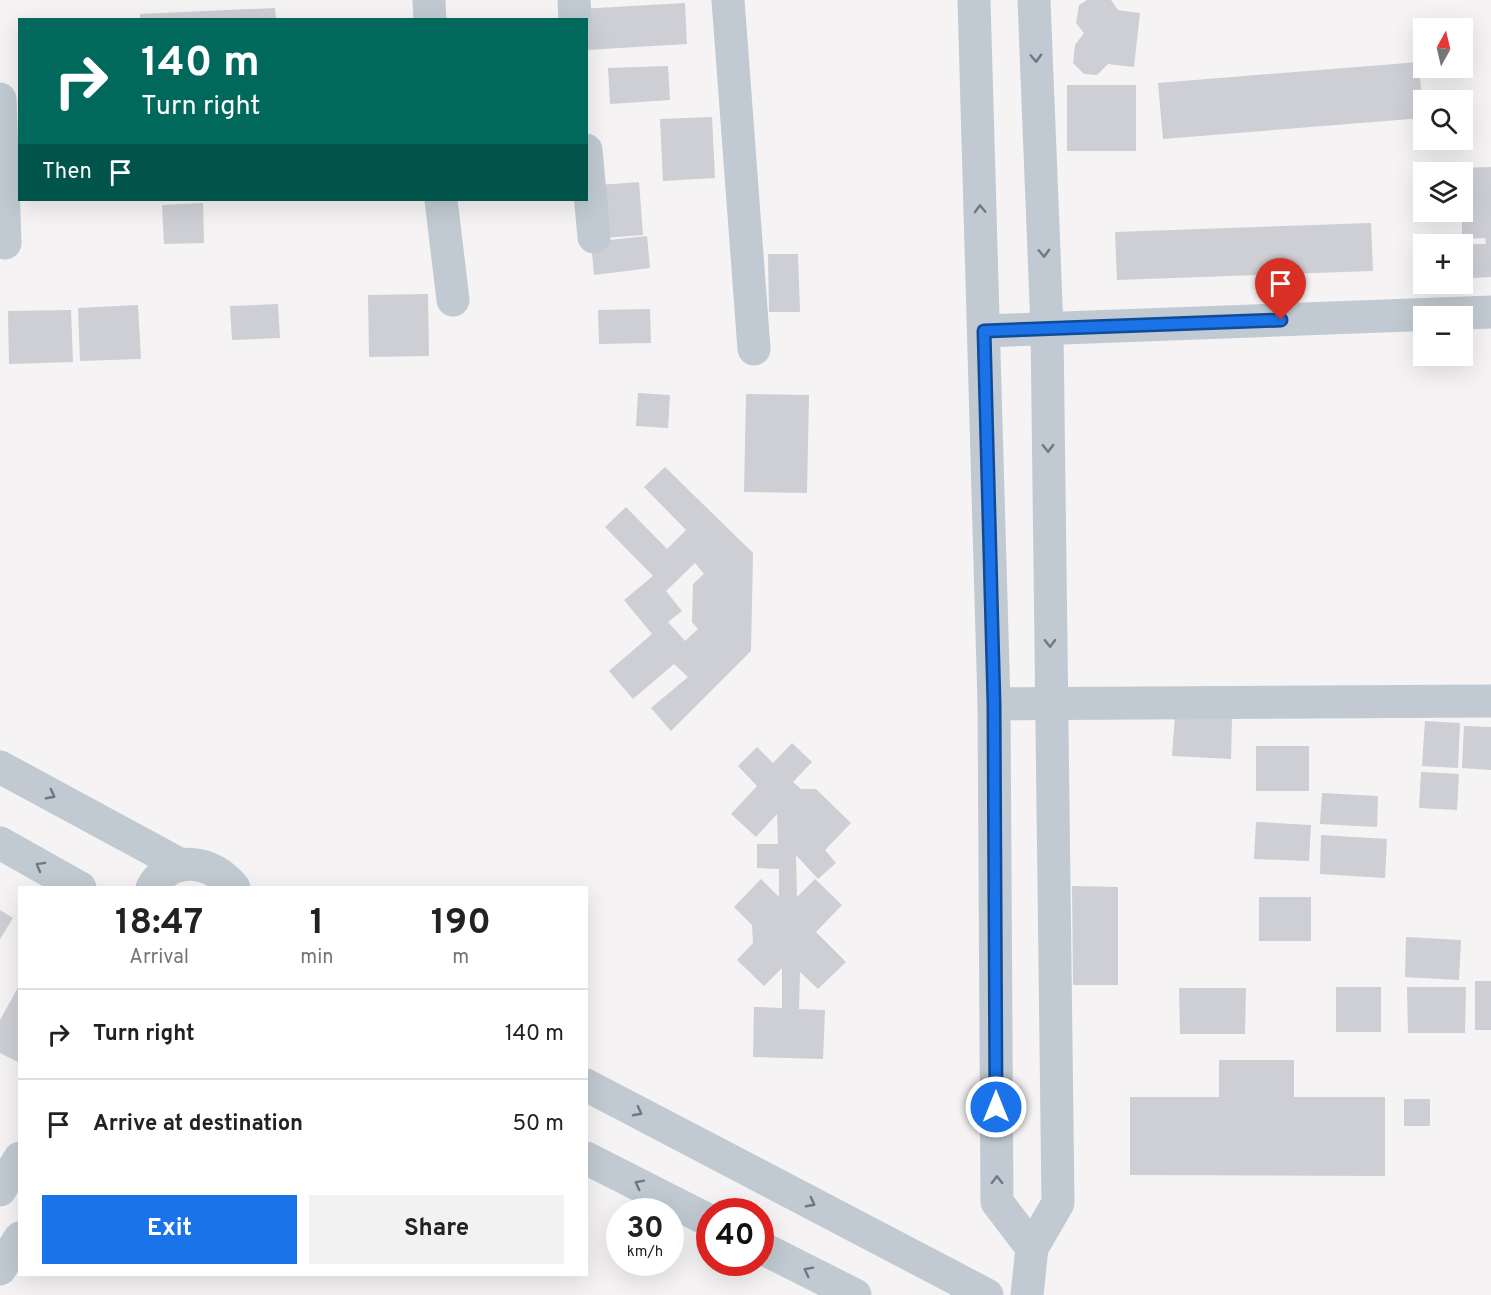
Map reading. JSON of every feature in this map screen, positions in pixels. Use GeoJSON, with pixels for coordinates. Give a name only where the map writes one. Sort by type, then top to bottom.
{"type":"FeatureCollection","features":[{"type":"Feature","properties":{"kind":"street"},"geometry":{"type":"LineString","coordinates":[[429,0],[430,18]]}},
{"type":"Feature","properties":{"kind":"street"},"geometry":{"type":"LineString","coordinates":[[574,0],[575,18]]}},
{"type":"Feature","properties":{"kind":"street"},"geometry":{"type":"LineString","coordinates":[[728,0],[754,349]]}},
{"type":"Feature","properties":{"kind":"street"},"geometry":{"type":"LineString","coordinates":[[974,0],[994,704],[997,1202],[1032,1248]]}},
{"type":"Feature","properties":{"kind":"street"},"geometry":{"type":"LineString","coordinates":[[1027,1295],[1032,1248],[1058,1203],[1047,328],[1034,0]]}},
{"type":"Feature","properties":{"kind":"street"},"geometry":{"type":"LineString","coordinates":[[0,99],[5,243]]}},
{"type":"Feature","properties":{"kind":"street"},"geometry":{"type":"LineString","coordinates":[[588,172],[594,237]]}},
{"type":"Feature","properties":{"kind":"street"},"geometry":{"type":"LineString","coordinates":[[441,201],[453,300]]}},
{"type":"Feature","properties":{"kind":"street"},"geometry":{"type":"LineString","coordinates":[[984,331],[1491,312]]}},
{"type":"Feature","properties":{"kind":"street"},"geometry":{"type":"LineString","coordinates":[[994,704],[1491,701]]}},
{"type":"Feature","properties":{"kind":"street"},"geometry":{"type":"LineString","coordinates":[[0,767],[181,865]]}},
{"type":"Feature","properties":{"kind":"street"},"geometry":{"type":"LineString","coordinates":[[0,843],[76,886]]}},
{"type":"Feature","properties":{"kind":"street"},"geometry":{"type":"LineString","coordinates":[[154,886],[167,871],[181,865],[196,864],[212,868],[225,876],[232,886]]}},
{"type":"Feature","properties":{"kind":"street"},"geometry":{"type":"LineString","coordinates":[[588,1086],[987,1295]]}},
{"type":"Feature","properties":{"kind":"street"},"geometry":{"type":"LineString","coordinates":[[588,1159],[696,1214]]}},
{"type":"Feature","properties":{"kind":"street"},"geometry":{"type":"LineString","coordinates":[[0,1190],[18,1161]]}},
{"type":"Feature","properties":{"kind":"street"},"geometry":{"type":"LineString","coordinates":[[0,1269],[18,1241]]}},
{"type":"Feature","properties":{"kind":"street"},"geometry":{"type":"LineString","coordinates":[[774,1254],[855,1295]]}},
{"type":"Feature","properties":{"kind":"building"},"geometry":{"type":"Polygon","coordinates":[[[1087,0],[1111,0],[1118,10],[1140,13],[1134,67],[1108,64],[1097,75],[1084,74],[1073,63],[1075,45],[1084,33],[1076,23],[1079,5],[1087,0]]]}},
{"type":"Feature","properties":{"kind":"building"},"geometry":{"type":"Polygon","coordinates":[[[685,3],[687,44],[588,50],[588,18],[585,18],[579,9],[685,3]]]}},
{"type":"Feature","properties":{"kind":"building"},"geometry":{"type":"Polygon","coordinates":[[[275,8],[276,18],[140,18],[140,14],[275,8]]]}},
{"type":"Feature","properties":{"kind":"building"},"geometry":{"type":"Polygon","coordinates":[[[1413,62],[1413,78],[1420,78],[1421,90],[1413,90],[1413,119],[1163,139],[1158,83],[1413,62]]]}},
{"type":"Feature","properties":{"kind":"building"},"geometry":{"type":"Polygon","coordinates":[[[668,66],[670,100],[610,104],[608,68],[668,66]]]}},
{"type":"Feature","properties":{"kind":"building"},"geometry":{"type":"Polygon","coordinates":[[[1067,85],[1136,85],[1136,151],[1067,151],[1067,85]]]}},
{"type":"Feature","properties":{"kind":"building"},"geometry":{"type":"Polygon","coordinates":[[[712,117],[715,178],[663,181],[660,119],[712,117]]]}},
{"type":"Feature","properties":{"kind":"building"},"geometry":{"type":"Polygon","coordinates":[[[1491,167],[1491,277],[1473,278],[1473,244],[1486,244],[1485,238],[1473,239],[1473,234],[1462,234],[1462,222],[1473,222],[1473,168],[1491,167]]]}},
{"type":"Feature","properties":{"kind":"building"},"geometry":{"type":"Polygon","coordinates":[[[639,182],[643,235],[602,238],[599,185],[639,182]]]}},
{"type":"Feature","properties":{"kind":"building"},"geometry":{"type":"Polygon","coordinates":[[[203,203],[204,243],[164,244],[162,205],[203,203]]]}},
{"type":"Feature","properties":{"kind":"building"},"geometry":{"type":"Polygon","coordinates":[[[1371,223],[1373,271],[1117,280],[1115,232],[1371,223]]]}},
{"type":"Feature","properties":{"kind":"building"},"geometry":{"type":"Polygon","coordinates":[[[647,236],[650,268],[594,275],[591,242],[647,236]]]}},
{"type":"Feature","properties":{"kind":"building"},"geometry":{"type":"Polygon","coordinates":[[[768,254],[798,254],[800,312],[769,312],[768,254]]]}},
{"type":"Feature","properties":{"kind":"building"},"geometry":{"type":"Polygon","coordinates":[[[428,294],[429,356],[369,357],[368,295],[428,294]]]}},
{"type":"Feature","properties":{"kind":"building"},"geometry":{"type":"Polygon","coordinates":[[[278,304],[280,338],[232,340],[230,306],[278,304]]]}},
{"type":"Feature","properties":{"kind":"building"},"geometry":{"type":"Polygon","coordinates":[[[138,305],[141,359],[80,361],[78,308],[138,305]]]}},
{"type":"Feature","properties":{"kind":"building"},"geometry":{"type":"Polygon","coordinates":[[[650,309],[651,343],[599,344],[598,310],[650,309]]]}},
{"type":"Feature","properties":{"kind":"building"},"geometry":{"type":"Polygon","coordinates":[[[71,310],[73,362],[9,364],[8,311],[71,310]]]}},
{"type":"Feature","properties":{"kind":"building"},"geometry":{"type":"Polygon","coordinates":[[[638,393],[670,395],[668,428],[636,426],[638,393]]]}},
{"type":"Feature","properties":{"kind":"building"},"geometry":{"type":"Polygon","coordinates":[[[746,394],[809,395],[807,493],[744,492],[746,394]]]}},
{"type":"Feature","properties":{"kind":"building"},"geometry":{"type":"Polygon","coordinates":[[[665,467],[753,553],[751,651],[671,731],[651,708],[688,677],[674,664],[633,699],[609,671],[652,634],[624,600],[653,576],[605,527],[626,507],[667,549],[686,530],[644,487],[665,467]],[[695,563],[666,591],[682,611],[668,622],[685,641],[698,629],[692,622],[693,584],[704,574],[695,563]]]}},
{"type":"Feature","properties":{"kind":"building"},"geometry":{"type":"Polygon","coordinates":[[[1175,715],[1232,718],[1231,759],[1172,756],[1175,715]]]}},
{"type":"Feature","properties":{"kind":"building"},"geometry":{"type":"Polygon","coordinates":[[[1425,721],[1460,723],[1458,768],[1422,766],[1425,721]]]}},
{"type":"Feature","properties":{"kind":"building"},"geometry":{"type":"Polygon","coordinates":[[[1464,726],[1491,727],[1491,770],[1462,768],[1464,726]]]}},
{"type":"Feature","properties":{"kind":"building"},"geometry":{"type":"Polygon","coordinates":[[[792,743],[812,762],[793,782],[801,789],[816,789],[851,823],[825,850],[836,863],[818,879],[796,855],[797,897],[815,879],[842,905],[816,932],[846,962],[818,989],[800,972],[799,1009],[825,1010],[823,1059],[753,1057],[754,1007],[782,1008],[782,968],[764,986],[737,960],[753,943],[752,925],[734,907],[761,879],[779,897],[779,869],[757,868],[757,844],[778,844],[777,814],[756,837],[731,814],[757,786],[738,766],[757,747],[773,763],[792,743]]]}},
{"type":"Feature","properties":{"kind":"building"},"geometry":{"type":"Polygon","coordinates":[[[1256,746],[1309,746],[1309,791],[1256,791],[1256,746]]]}},
{"type":"Feature","properties":{"kind":"building"},"geometry":{"type":"Polygon","coordinates":[[[1421,772],[1459,774],[1457,810],[1419,808],[1421,772]]]}},
{"type":"Feature","properties":{"kind":"building"},"geometry":{"type":"Polygon","coordinates":[[[1322,793],[1378,796],[1377,827],[1320,824],[1322,793]]]}},
{"type":"Feature","properties":{"kind":"building"},"geometry":{"type":"Polygon","coordinates":[[[1256,822],[1311,825],[1309,861],[1254,859],[1256,822]]]}},
{"type":"Feature","properties":{"kind":"building"},"geometry":{"type":"Polygon","coordinates":[[[1321,835],[1387,839],[1385,878],[1320,874],[1321,835]]]}},
{"type":"Feature","properties":{"kind":"building"},"geometry":{"type":"Polygon","coordinates":[[[1072,886],[1118,887],[1118,985],[1073,985],[1072,886]]]}},
{"type":"Feature","properties":{"kind":"building"},"geometry":{"type":"Polygon","coordinates":[[[1259,897],[1311,897],[1311,941],[1259,941],[1259,897]]]}},
{"type":"Feature","properties":{"kind":"building"},"geometry":{"type":"Polygon","coordinates":[[[0,910],[13,918],[0,939],[0,910]]]}},
{"type":"Feature","properties":{"kind":"building"},"geometry":{"type":"Polygon","coordinates":[[[1406,937],[1461,940],[1459,980],[1405,977],[1406,937]]]}},
{"type":"Feature","properties":{"kind":"building"},"geometry":{"type":"Polygon","coordinates":[[[1475,981],[1491,981],[1491,1030],[1475,1030],[1475,981]]]}},
{"type":"Feature","properties":{"kind":"building"},"geometry":{"type":"Polygon","coordinates":[[[1336,987],[1381,987],[1381,1032],[1336,1032],[1336,987]]]}},
{"type":"Feature","properties":{"kind":"building"},"geometry":{"type":"Polygon","coordinates":[[[1407,987],[1466,987],[1465,1033],[1408,1033],[1407,987]]]}},
{"type":"Feature","properties":{"kind":"building"},"geometry":{"type":"Polygon","coordinates":[[[18,988],[18,1062],[0,1053],[0,1020],[18,988]]]}},
{"type":"Feature","properties":{"kind":"building"},"geometry":{"type":"Polygon","coordinates":[[[1179,988],[1246,988],[1245,1034],[1180,1034],[1179,988]]]}},
{"type":"Feature","properties":{"kind":"building"},"geometry":{"type":"Polygon","coordinates":[[[1219,1060],[1294,1060],[1294,1097],[1385,1097],[1385,1176],[1130,1175],[1130,1097],[1219,1097],[1219,1060]]]}},
{"type":"Feature","properties":{"kind":"building"},"geometry":{"type":"Polygon","coordinates":[[[1404,1099],[1430,1099],[1430,1126],[1404,1126],[1404,1099]]]}},
{"type":"Feature","properties":{"kind":"route"},"geometry":{"type":"LineString","coordinates":[[996,1107],[994,704],[984,331],[1281,320]]}}]}
